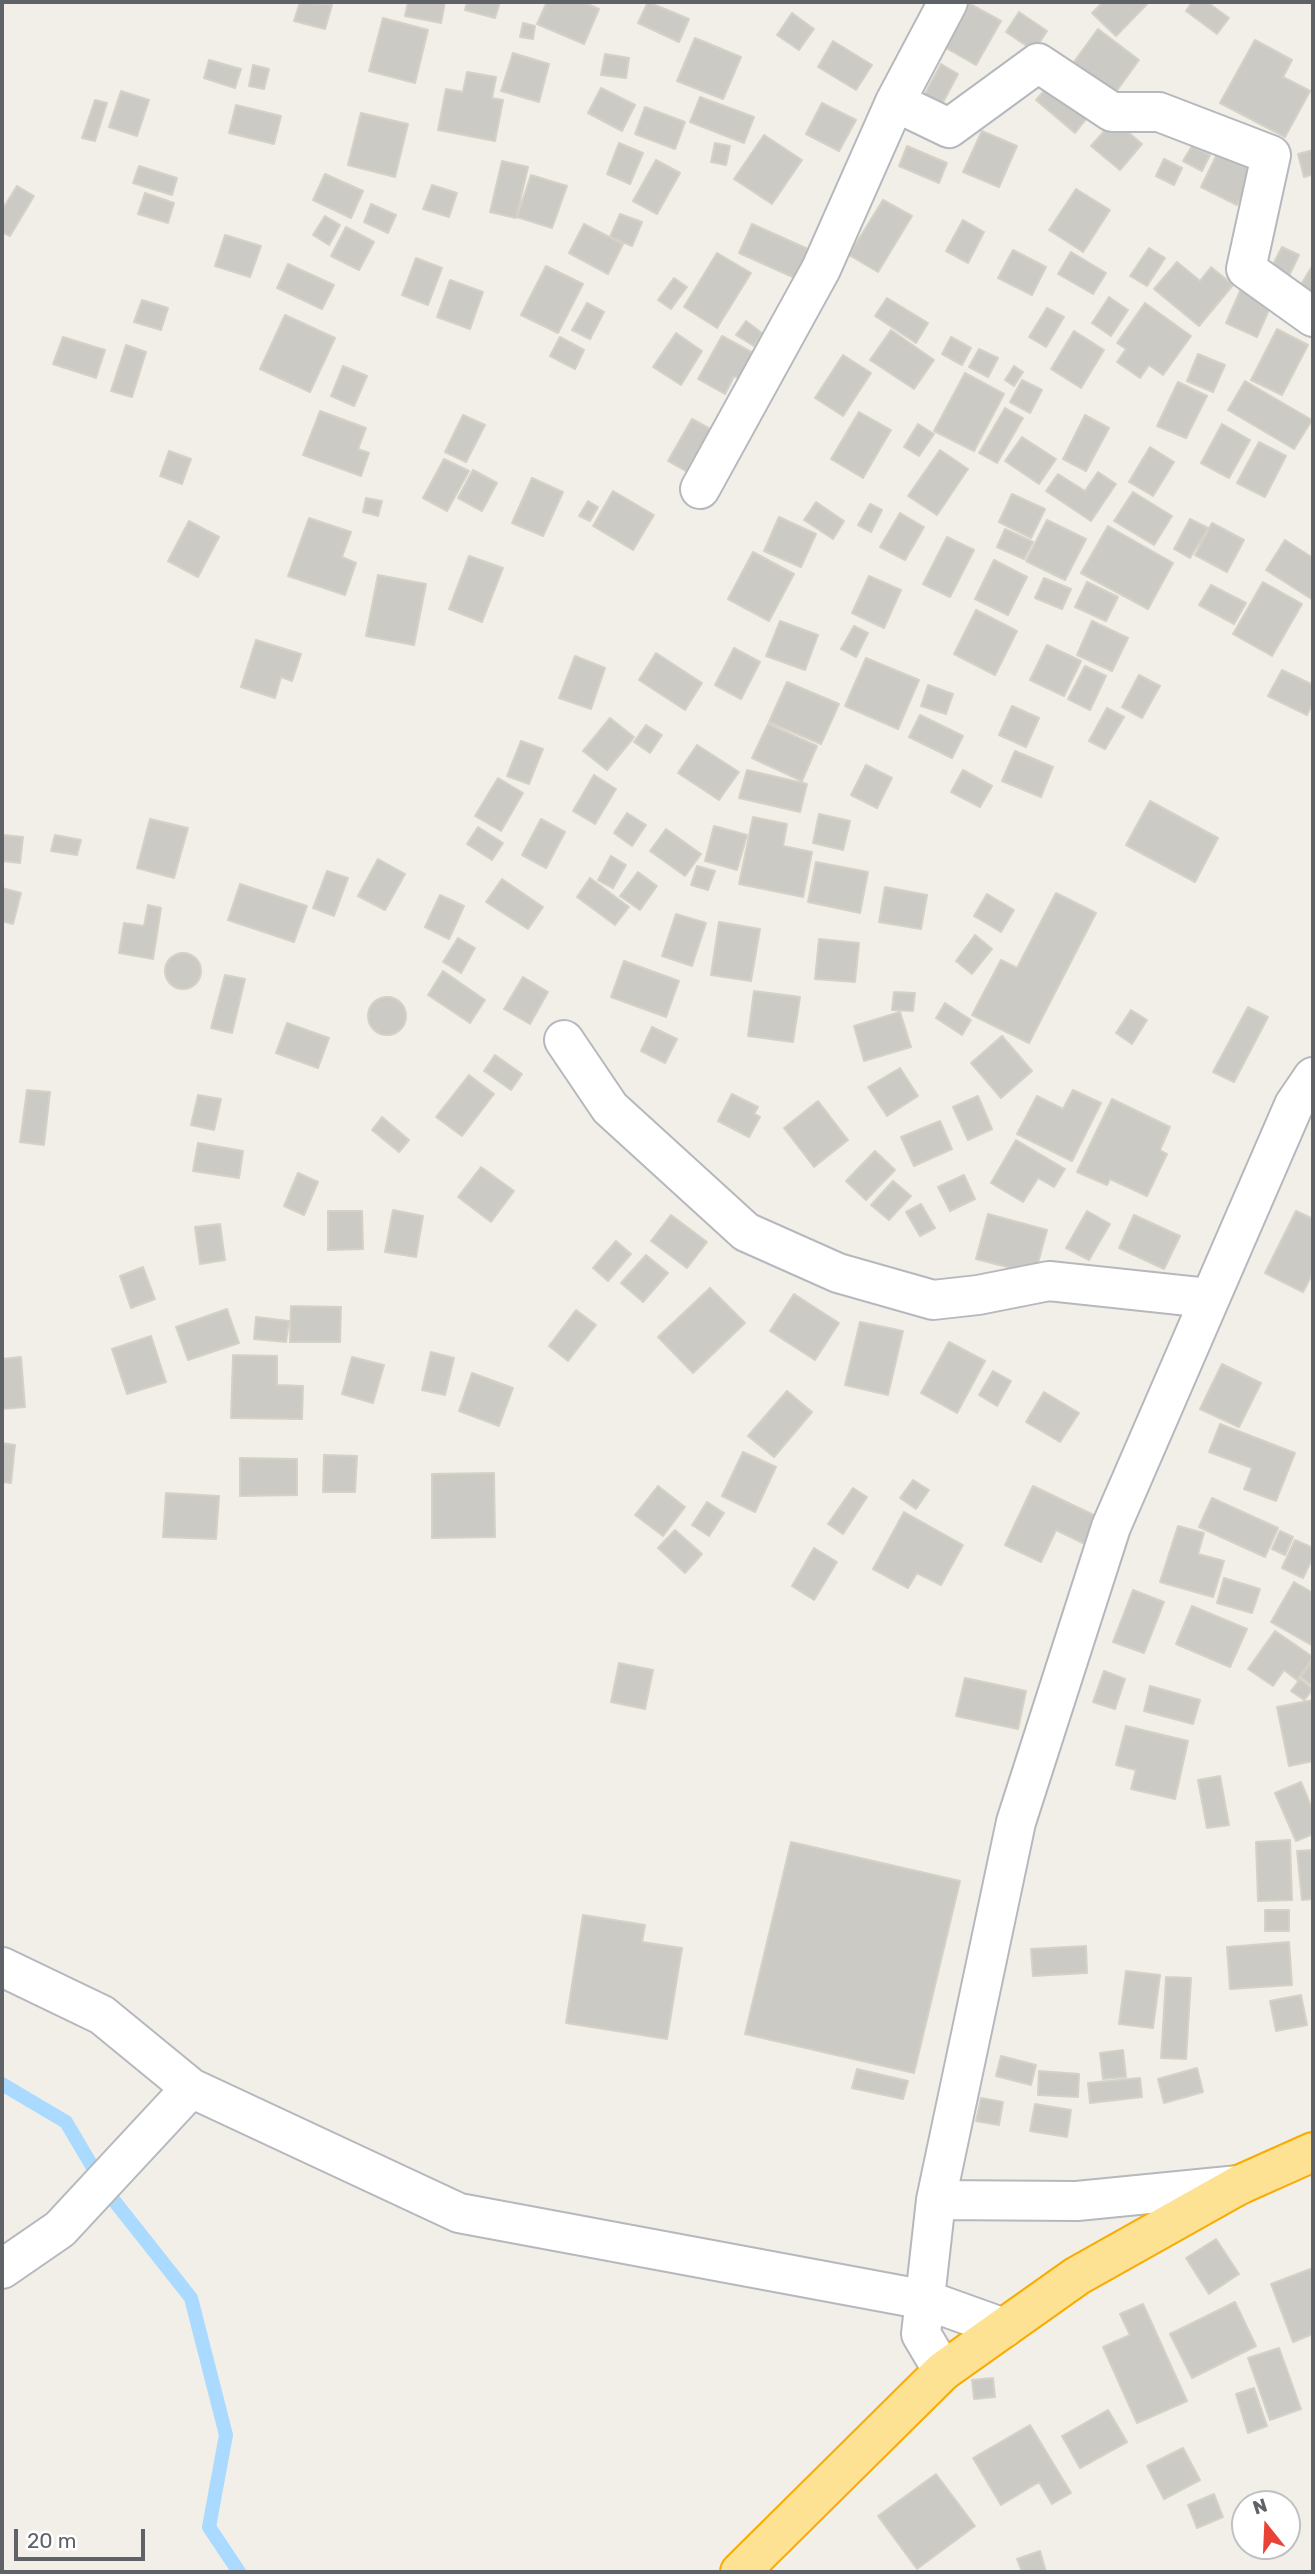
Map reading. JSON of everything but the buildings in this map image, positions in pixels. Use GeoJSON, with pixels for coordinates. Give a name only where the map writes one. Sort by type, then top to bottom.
{"type":"FeatureCollection","features":[{"type":"Feature","properties":{"kind":"highway"},"geometry":{"type":"LineString","coordinates":[[740,2572],[943,2371],[1077,2276],[1240,2185],[1313,2152]]}},
{"type":"Feature","properties":{"kind":"street"},"geometry":{"type":"LineString","coordinates":[[700,489],[821,269],[895,102],[948,2]]}},
{"type":"Feature","properties":{"kind":"street"},"geometry":{"type":"LineString","coordinates":[[895,102],[949,128],[1038,63],[1112,111],[1159,112],[1271,155],[1246,269],[1313,317]]}},
{"type":"Feature","properties":{"kind":"street"},"geometry":{"type":"LineString","coordinates":[[564,1040],[610,1108],[746,1233],[838,1273],[933,1300],[978,1296],[1049,1281],[1208,1298]]}},
{"type":"Feature","properties":{"kind":"street"},"geometry":{"type":"LineString","coordinates":[[943,2371],[922,2334],[936,2200],[1016,1822],[1111,1527],[1208,1298],[1294,1105],[1313,1077]]}},
{"type":"Feature","properties":{"kind":"street"},"geometry":{"type":"LineString","coordinates":[[2,1967],[102,2015],[191,2088],[459,2213],[926,2300],[1004,2328]]}},
{"type":"Feature","properties":{"kind":"street"},"geometry":{"type":"LineString","coordinates":[[2,2269],[61,2229],[191,2088]]}},
{"type":"Feature","properties":{"kind":"street"},"geometry":{"type":"LineString","coordinates":[[936,2200],[1077,2201],[1240,2185]]}},
{"type":"Feature","properties":{"kind":"waterway"},"geometry":{"type":"LineString","coordinates":[[2,2084],[66,2122],[108,2193],[191,2298],[226,2435],[209,2527],[239,2572]]}}]}
